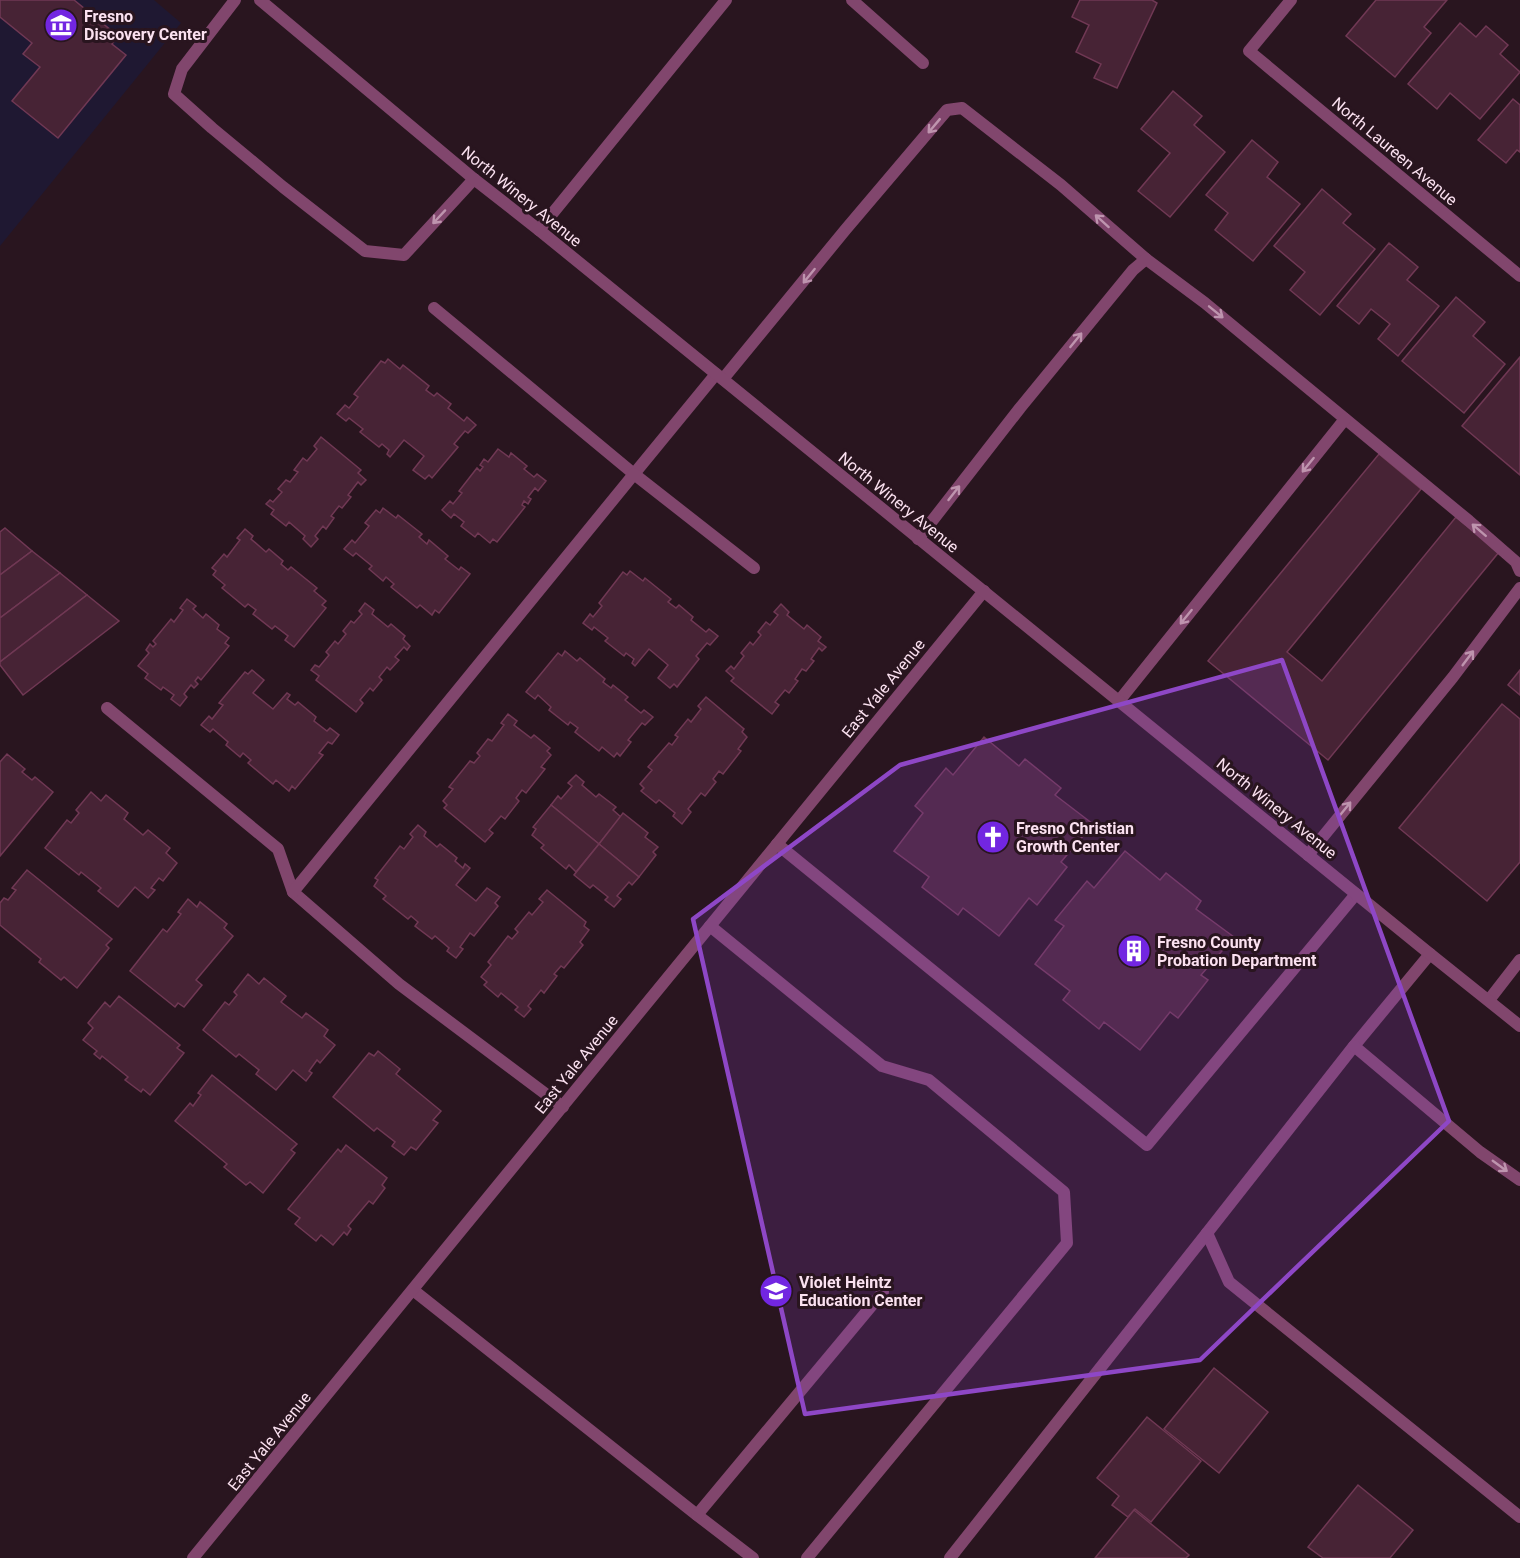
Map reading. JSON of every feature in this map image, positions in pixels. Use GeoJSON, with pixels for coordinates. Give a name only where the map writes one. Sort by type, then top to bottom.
{"type":"FeatureCollection","features":[{"type":"Feature","properties":{"kind":"street"},"geometry":{"type":"LineString","coordinates":[[235,0],[182,69],[174,94],[212,128],[365,251],[404,255],[474,179]]}},
{"type":"Feature","properties":{"kind":"street","name":"North Winery Avenue"},"geometry":{"type":"LineString","coordinates":[[260,0],[474,179],[1520,1026]]}},
{"type":"Feature","properties":{"kind":"street"},"geometry":{"type":"LineString","coordinates":[[539,230],[726,0]]}},
{"type":"Feature","properties":{"kind":"street"},"geometry":{"type":"LineString","coordinates":[[852,0],[923,63]]}},
{"type":"Feature","properties":{"kind":"street","name":"North Laureen Avenue"},"geometry":{"type":"LineString","coordinates":[[1291,0],[1249,51],[1520,276]]}},
{"type":"Feature","properties":{"kind":"street"},"geometry":{"type":"LineString","coordinates":[[293,892],[634,474],[947,110],[962,108],[1061,184],[1146,259],[1205,303],[1469,521],[1516,562],[1520,571]]}},
{"type":"Feature","properties":{"kind":"street"},"geometry":{"type":"LineString","coordinates":[[918,539],[1035,390],[1133,270],[1146,259]]}},
{"type":"Feature","properties":{"kind":"street"},"geometry":{"type":"LineString","coordinates":[[434,308],[634,474],[754,568]]}},
{"type":"Feature","properties":{"kind":"street"},"geometry":{"type":"LineString","coordinates":[[1119,701],[1345,419]]}},
{"type":"Feature","properties":{"kind":"street"},"geometry":{"type":"LineString","coordinates":[[1308,855],[1453,677],[1520,588]]}},
{"type":"Feature","properties":{"kind":"street","name":"East Yale Avenue"},"geometry":{"type":"LineString","coordinates":[[193,1558],[984,591]]}},
{"type":"Feature","properties":{"kind":"street"},"geometry":{"type":"LineString","coordinates":[[107,708],[278,849],[293,892],[399,984],[563,1107]]}},
{"type":"Feature","properties":{"kind":"street"},"geometry":{"type":"LineString","coordinates":[[777,844],[1147,1145],[1356,894]]}},
{"type":"Feature","properties":{"kind":"street"},"geometry":{"type":"LineString","coordinates":[[710,926],[882,1066],[929,1080],[1064,1192],[1067,1243],[807,1558]]}},
{"type":"Feature","properties":{"kind":"street"},"geometry":{"type":"LineString","coordinates":[[950,1558],[1353,1046],[1430,954]]}},
{"type":"Feature","properties":{"kind":"street"},"geometry":{"type":"LineString","coordinates":[[1489,1000],[1520,960]]}},
{"type":"Feature","properties":{"kind":"street"},"geometry":{"type":"LineString","coordinates":[[1353,1046],[1480,1152],[1520,1180]]}},
{"type":"Feature","properties":{"kind":"street"},"geometry":{"type":"LineString","coordinates":[[1207,1233],[1229,1282],[1520,1517]]}},
{"type":"Feature","properties":{"kind":"street"},"geometry":{"type":"LineString","coordinates":[[413,1290],[753,1558]]}},
{"type":"Feature","properties":{"kind":"street"},"geometry":{"type":"LineString","coordinates":[[697,1515],[883,1292]]}},
{"type":"Feature","properties":{"kind":"highlighted area"},"geometry":{"type":"Polygon","coordinates":[[[1282,660],[1449,1121],[1200,1360],[805,1414],[693,919],[900,765],[1282,660]]]}},
{"type":"Feature","properties":{"kind":"shaded area"},"geometry":{"type":"Polygon","coordinates":[[[0,0],[154,0],[181,23],[0,246],[0,0]]]}},
{"type":"Feature","properties":{"kind":"building"},"geometry":{"type":"Polygon","coordinates":[[[0,0],[74,0],[118,36],[112,44],[126,55],[58,138],[12,101],[40,67],[23,54],[32,43],[0,17],[0,0]]]}},
{"type":"Feature","properties":{"kind":"building"},"geometry":{"type":"Polygon","coordinates":[[[1080,0],[1152,0],[1157,3],[1117,88],[1094,78],[1101,64],[1076,52],[1089,25],[1072,17],[1080,0]]]}},
{"type":"Feature","properties":{"kind":"building"},"geometry":{"type":"Polygon","coordinates":[[[1376,0],[1447,0],[1424,27],[1431,33],[1395,77],[1346,36],[1376,0]]]}},
{"type":"Feature","properties":{"kind":"building"},"geometry":{"type":"Polygon","coordinates":[[[1460,23],[1476,37],[1486,26],[1508,45],[1500,54],[1520,72],[1480,119],[1450,93],[1437,109],[1408,84],[1460,23]]]}},
{"type":"Feature","properties":{"kind":"building"},"geometry":{"type":"Polygon","coordinates":[[[1173,91],[1202,116],[1194,125],[1225,152],[1170,217],[1138,191],[1170,153],[1141,129],[1173,91]]]}},
{"type":"Feature","properties":{"kind":"building"},"geometry":{"type":"Polygon","coordinates":[[[1513,99],[1520,105],[1520,152],[1517,150],[1506,163],[1478,140],[1513,99]]]}},
{"type":"Feature","properties":{"kind":"building"},"geometry":{"type":"Polygon","coordinates":[[[1252,140],[1278,162],[1267,177],[1300,204],[1253,261],[1215,230],[1228,213],[1206,195],[1252,140]]]}},
{"type":"Feature","properties":{"kind":"building"},"geometry":{"type":"Polygon","coordinates":[[[1322,189],[1351,214],[1343,223],[1375,249],[1320,315],[1290,290],[1305,272],[1274,246],[1322,189]]]}},
{"type":"Feature","properties":{"kind":"building"},"geometry":{"type":"Polygon","coordinates":[[[1389,243],[1418,267],[1407,280],[1439,306],[1398,356],[1378,339],[1390,324],[1371,309],[1359,324],[1337,306],[1389,243]]]}},
{"type":"Feature","properties":{"kind":"building"},"geometry":{"type":"Polygon","coordinates":[[[1456,297],[1485,322],[1473,336],[1505,364],[1464,413],[1402,361],[1456,297]]]}},
{"type":"Feature","properties":{"kind":"building"},"geometry":{"type":"Polygon","coordinates":[[[1520,357],[1520,475],[1462,426],[1520,357]]]}},
{"type":"Feature","properties":{"kind":"building"},"geometry":{"type":"Polygon","coordinates":[[[388,359],[400,369],[403,365],[429,386],[426,390],[434,396],[437,393],[451,404],[448,408],[464,421],[467,417],[476,425],[468,433],[465,431],[454,444],[458,447],[432,478],[429,475],[425,479],[413,470],[424,456],[404,440],[390,457],[387,454],[389,450],[382,444],[379,447],[360,432],[363,429],[349,418],[346,421],[337,414],[345,405],[349,408],[358,397],[354,394],[381,361],[385,363],[388,359]]]}},
{"type":"Feature","properties":{"kind":"building"},"geometry":{"type":"Polygon","coordinates":[[[321,437],[361,470],[358,473],[366,480],[361,485],[358,482],[348,495],[351,497],[331,516],[334,518],[326,529],[323,526],[315,536],[318,539],[311,547],[303,539],[305,536],[289,522],[286,526],[271,514],[274,510],[266,504],[270,500],[273,502],[282,492],[278,489],[286,480],[290,482],[298,472],[294,470],[303,458],[307,461],[317,449],[314,446],[321,437]]]}},
{"type":"Feature","properties":{"kind":"building"},"geometry":{"type":"Polygon","coordinates":[[[498,449],[509,457],[511,453],[527,466],[524,469],[534,477],[537,474],[546,481],[538,491],[535,488],[528,497],[531,499],[528,504],[524,501],[522,505],[525,507],[497,542],[493,539],[490,543],[478,533],[475,537],[461,526],[464,522],[454,514],[451,518],[442,510],[450,501],[453,504],[462,493],[459,491],[477,468],[480,471],[483,467],[480,465],[484,459],[488,462],[498,449]]]}},
{"type":"Feature","properties":{"kind":"building"},"geometry":{"type":"Polygon","coordinates":[[[1379,454],[1421,489],[1287,652],[1322,681],[1456,517],[1499,552],[1328,760],[1208,661],[1379,454]]]}},
{"type":"Feature","properties":{"kind":"building"},"geometry":{"type":"Polygon","coordinates":[[[383,508],[396,518],[398,515],[422,534],[419,537],[427,544],[429,540],[448,556],[445,559],[459,570],[461,567],[470,574],[439,613],[435,610],[432,615],[420,605],[417,608],[391,587],[394,584],[386,577],[383,581],[369,569],[372,566],[356,553],[353,556],[344,549],[352,540],[355,543],[369,526],[365,523],[376,510],[380,513],[383,508]]]}},
{"type":"Feature","properties":{"kind":"building"},"geometry":{"type":"Polygon","coordinates":[[[5,528],[32,551],[0,575],[0,532],[5,528]]]}},
{"type":"Feature","properties":{"kind":"building"},"geometry":{"type":"Polygon","coordinates":[[[245,529],[253,536],[251,539],[266,552],[269,549],[283,561],[281,564],[288,570],[291,567],[317,588],[314,591],[326,601],[322,605],[326,608],[294,647],[285,640],[288,636],[275,626],[272,629],[253,614],[256,610],[248,604],[245,607],[222,588],[225,585],[213,575],[216,571],[212,568],[224,554],[227,557],[240,540],[237,538],[245,529]]]}},
{"type":"Feature","properties":{"kind":"building"},"geometry":{"type":"Polygon","coordinates":[[[32,551],[60,573],[0,618],[0,575],[32,551]]]}},
{"type":"Feature","properties":{"kind":"building"},"geometry":{"type":"Polygon","coordinates":[[[630,571],[643,581],[645,578],[671,599],[668,602],[676,608],[679,605],[693,617],[691,620],[706,632],[709,629],[718,636],[710,645],[707,643],[696,656],[699,659],[677,687],[674,684],[670,688],[658,678],[668,665],[649,649],[635,666],[632,663],[634,659],[626,653],[624,656],[605,641],[608,638],[594,627],[592,630],[583,623],[590,614],[593,617],[602,606],[599,603],[623,572],[627,575],[630,571]]]}},
{"type":"Feature","properties":{"kind":"building"},"geometry":{"type":"Polygon","coordinates":[[[60,573],[87,595],[0,662],[0,618],[60,573]]]}},
{"type":"Feature","properties":{"kind":"building"},"geometry":{"type":"Polygon","coordinates":[[[87,595],[119,621],[23,695],[0,662],[87,595]]]}},
{"type":"Feature","properties":{"kind":"building"},"geometry":{"type":"Polygon","coordinates":[[[187,599],[196,606],[193,609],[203,618],[206,614],[219,625],[217,629],[229,638],[225,643],[229,646],[201,680],[198,677],[195,681],[198,684],[194,688],[191,685],[184,694],[187,697],[180,706],[171,699],[174,695],[163,687],[161,690],[145,678],[148,674],[138,666],[149,653],[146,650],[150,644],[153,647],[156,644],[153,641],[171,619],[174,622],[183,610],[180,608],[187,599]]]}},
{"type":"Feature","properties":{"kind":"building"},"geometry":{"type":"Polygon","coordinates":[[[365,603],[374,610],[372,614],[388,627],[391,624],[405,636],[403,639],[410,646],[407,650],[404,647],[395,657],[399,660],[390,670],[387,667],[379,677],[382,680],[373,691],[370,688],[360,700],[363,703],[356,712],[316,680],[319,676],[311,670],[315,665],[319,667],[329,655],[326,652],[335,641],[338,644],[346,634],[343,631],[351,621],[354,623],[362,614],[359,611],[365,603]]]}},
{"type":"Feature","properties":{"kind":"building"},"geometry":{"type":"Polygon","coordinates":[[[781,604],[789,612],[787,615],[804,629],[807,625],[821,637],[818,641],[826,647],[822,651],[819,648],[811,659],[814,661],[806,671],[802,669],[795,679],[798,681],[789,693],[785,690],[775,702],[779,705],[772,714],[731,681],[734,678],[726,671],[731,666],[734,669],[744,656],[741,653],[750,642],[753,645],[761,635],[758,632],[766,622],[770,625],[778,615],[774,612],[781,604]]]}},
{"type":"Feature","properties":{"kind":"building"},"geometry":{"type":"Polygon","coordinates":[[[565,651],[577,661],[580,658],[605,679],[603,682],[611,688],[613,685],[628,697],[625,700],[641,713],[644,710],[653,717],[645,725],[642,723],[628,740],[631,742],[620,756],[617,753],[614,757],[602,747],[599,751],[575,732],[578,728],[570,722],[568,725],[549,710],[551,707],[538,695],[535,699],[526,692],[558,653],[562,656],[565,651]]]}},
{"type":"Feature","properties":{"kind":"building"},"geometry":{"type":"Polygon","coordinates":[[[252,670],[264,680],[253,693],[273,709],[287,693],[290,695],[287,699],[295,705],[298,702],[316,717],[314,721],[327,731],[330,728],[339,735],[332,744],[328,742],[319,753],[323,755],[295,789],[292,786],[289,791],[276,780],[273,784],[248,763],[251,760],[243,753],[240,757],[226,745],[228,742],[213,729],[210,732],[201,725],[209,716],[212,719],[223,705],[219,703],[245,672],[248,674],[252,670]]]}},
{"type":"Feature","properties":{"kind":"building"},"geometry":{"type":"Polygon","coordinates":[[[1520,670],[1520,695],[1508,685],[1520,670]]]}},
{"type":"Feature","properties":{"kind":"building"},"geometry":{"type":"Polygon","coordinates":[[[706,697],[744,729],[742,732],[747,737],[738,749],[741,751],[723,774],[719,771],[713,779],[716,782],[705,796],[701,793],[688,809],[691,812],[682,824],[673,816],[675,813],[659,800],[656,803],[641,791],[644,788],[640,784],[652,770],[648,767],[669,743],[672,745],[678,737],[675,735],[688,719],[691,722],[701,709],[698,706],[706,697]]]}},
{"type":"Feature","properties":{"kind":"building"},"geometry":{"type":"Polygon","coordinates":[[[1502,704],[1520,719],[1520,862],[1487,901],[1399,828],[1502,704]]]}},
{"type":"Feature","properties":{"kind":"building"},"geometry":{"type":"Polygon","coordinates":[[[508,714],[517,721],[514,725],[531,738],[534,735],[550,748],[547,751],[551,755],[541,767],[545,769],[526,793],[522,790],[516,798],[519,801],[505,819],[501,816],[489,830],[493,833],[485,842],[444,808],[447,805],[443,801],[453,789],[449,787],[470,761],[474,763],[480,756],[477,753],[488,739],[492,741],[504,725],[501,723],[508,714]]]}},
{"type":"Feature","properties":{"kind":"building","name":"Fresno Christian Growth Center"},"geometry":{"type":"Polygon","coordinates":[[[984,737],[1019,766],[1025,759],[1061,788],[1055,795],[1093,824],[1061,862],[1067,867],[1037,905],[1029,898],[999,936],[963,908],[958,915],[922,887],[929,877],[894,851],[923,813],[915,806],[946,768],[953,775],[984,737]]]}},
{"type":"Feature","properties":{"kind":"building"},"geometry":{"type":"Polygon","coordinates":[[[7,754],[25,769],[22,772],[32,780],[35,777],[53,792],[0,856],[0,762],[7,754]]]}},
{"type":"Feature","properties":{"kind":"building"},"geometry":{"type":"Polygon","coordinates":[[[576,775],[584,782],[582,785],[596,797],[599,794],[616,807],[613,810],[621,817],[599,844],[551,805],[558,796],[561,799],[572,786],[568,783],[576,775]]]}},
{"type":"Feature","properties":{"kind":"building"},"geometry":{"type":"Polygon","coordinates":[[[91,792],[101,801],[106,795],[128,813],[124,819],[143,835],[148,830],[170,848],[166,853],[177,863],[163,881],[159,878],[151,888],[155,890],[148,898],[135,887],[118,907],[98,891],[101,888],[81,872],[79,875],[45,848],[67,820],[71,823],[79,813],[76,810],[91,792]]]}},
{"type":"Feature","properties":{"kind":"building"},"geometry":{"type":"Polygon","coordinates":[[[551,805],[599,844],[576,872],[569,865],[566,869],[541,848],[544,845],[532,835],[536,829],[533,827],[551,805]]]}},
{"type":"Feature","properties":{"kind":"building"},"geometry":{"type":"Polygon","coordinates":[[[623,813],[648,833],[645,837],[658,847],[653,852],[656,855],[639,877],[599,844],[623,813]]]}},
{"type":"Feature","properties":{"kind":"building"},"geometry":{"type":"Polygon","coordinates":[[[418,825],[426,832],[424,836],[437,847],[440,844],[457,858],[455,861],[463,868],[465,864],[470,868],[456,885],[476,901],[487,888],[500,897],[495,903],[498,906],[474,936],[470,933],[460,947],[463,949],[456,958],[447,951],[449,948],[435,936],[432,939],[415,926],[418,922],[411,916],[408,919],[383,899],[386,896],[374,886],[378,880],[375,878],[400,846],[404,849],[413,837],[410,834],[418,825]]]}},
{"type":"Feature","properties":{"kind":"building"},"geometry":{"type":"Polygon","coordinates":[[[599,844],[639,877],[632,885],[629,882],[617,896],[621,899],[614,907],[605,900],[608,897],[593,885],[590,888],[574,875],[599,844]]]}},
{"type":"Feature","properties":{"kind":"building","name":"Fresno County Probation Department"},"geometry":{"type":"Polygon","coordinates":[[[1125,851],[1160,880],[1166,873],[1201,901],[1196,909],[1234,937],[1201,975],[1208,980],[1178,1018],[1170,1012],[1140,1050],[1104,1022],[1099,1029],[1063,1000],[1070,991],[1035,964],[1064,926],[1055,920],[1087,881],[1094,888],[1125,851]]]}},
{"type":"Feature","properties":{"kind":"building"},"geometry":{"type":"Polygon","coordinates":[[[27,870],[112,939],[106,945],[109,948],[77,988],[64,977],[61,980],[39,962],[41,959],[0,925],[0,903],[4,898],[8,900],[16,890],[12,888],[27,870]]]}},
{"type":"Feature","properties":{"kind":"building"},"geometry":{"type":"Polygon","coordinates":[[[547,890],[586,922],[584,926],[589,930],[580,942],[583,945],[564,968],[561,966],[554,974],[557,976],[544,993],[541,990],[528,1006],[531,1009],[524,1017],[515,1010],[518,1007],[501,993],[498,997],[484,985],[487,982],[481,977],[491,965],[488,962],[508,936],[512,939],[518,932],[515,929],[529,912],[532,915],[543,902],[539,899],[547,890]]]}},
{"type":"Feature","properties":{"kind":"building"},"geometry":{"type":"Polygon","coordinates":[[[188,899],[197,907],[200,902],[227,924],[224,928],[233,936],[196,980],[202,985],[184,1007],[178,1003],[175,1007],[130,971],[163,929],[167,932],[181,914],[178,912],[188,899]]]}},
{"type":"Feature","properties":{"kind":"building"},"geometry":{"type":"Polygon","coordinates":[[[248,974],[259,984],[264,978],[286,996],[281,1002],[302,1018],[306,1013],[328,1030],[324,1036],[335,1045],[320,1063],[317,1060],[309,1071],[312,1073],[306,1081],[293,1070],[276,1090],[256,1074],[259,1070],[239,1054],[236,1057],[203,1030],[225,1002],[229,1005],[237,995],[234,992],[248,974]]]}},
{"type":"Feature","properties":{"kind":"building"},"geometry":{"type":"Polygon","coordinates":[[[119,996],[180,1045],[177,1048],[184,1053],[150,1095],[143,1089],[141,1092],[125,1080],[128,1077],[102,1056],[100,1059],[94,1054],[97,1051],[83,1040],[93,1028],[88,1023],[105,1002],[110,1007],[119,996]]]}},
{"type":"Feature","properties":{"kind":"building"},"geometry":{"type":"Polygon","coordinates":[[[378,1051],[400,1069],[396,1074],[441,1111],[433,1120],[438,1123],[416,1150],[411,1147],[404,1155],[392,1146],[395,1142],[377,1128],[374,1131],[333,1097],[369,1053],[374,1056],[378,1051]]]}},
{"type":"Feature","properties":{"kind":"building"},"geometry":{"type":"Polygon","coordinates":[[[212,1075],[297,1144],[291,1150],[295,1153],[263,1193],[250,1182],[246,1185],[224,1167],[227,1164],[175,1121],[190,1103],[193,1106],[201,1095],[198,1093],[212,1075]]]}},
{"type":"Feature","properties":{"kind":"building"},"geometry":{"type":"Polygon","coordinates":[[[346,1145],[387,1178],[382,1185],[385,1188],[373,1204],[369,1201],[348,1226],[351,1229],[347,1235],[344,1232],[333,1245],[321,1235],[316,1241],[295,1224],[300,1218],[288,1209],[338,1149],[341,1152],[346,1145]]]}},
{"type":"Feature","properties":{"kind":"building"},"geometry":{"type":"Polygon","coordinates":[[[1214,1368],[1268,1412],[1219,1473],[1164,1429],[1214,1368]]]}},
{"type":"Feature","properties":{"kind":"building"},"geometry":{"type":"Polygon","coordinates":[[[1147,1417],[1201,1461],[1151,1522],[1135,1509],[1128,1517],[1112,1505],[1119,1496],[1097,1478],[1147,1417]]]}},
{"type":"Feature","properties":{"kind":"building"},"geometry":{"type":"Polygon","coordinates":[[[1358,1485],[1413,1530],[1390,1558],[1323,1558],[1308,1547],[1358,1485]]]}},
{"type":"Feature","properties":{"kind":"building"},"geometry":{"type":"Polygon","coordinates":[[[1134,1510],[1189,1555],[1186,1558],[1095,1558],[1134,1510]]]}},
{"type":"Feature","properties":{"kind":"place","name":"Fresno Discovery Center"},"geometry":{"type":"Point","coordinates":[61,25]}},
{"type":"Feature","properties":{"kind":"place","name":"Fresno Christian Growth Center"},"geometry":{"type":"Point","coordinates":[993,837]}},
{"type":"Feature","properties":{"kind":"place","name":"Fresno County Probation Department"},"geometry":{"type":"Point","coordinates":[1134,951]}},
{"type":"Feature","properties":{"kind":"place","name":"Violet Heintz Education Center"},"geometry":{"type":"Point","coordinates":[776,1291]}}]}
